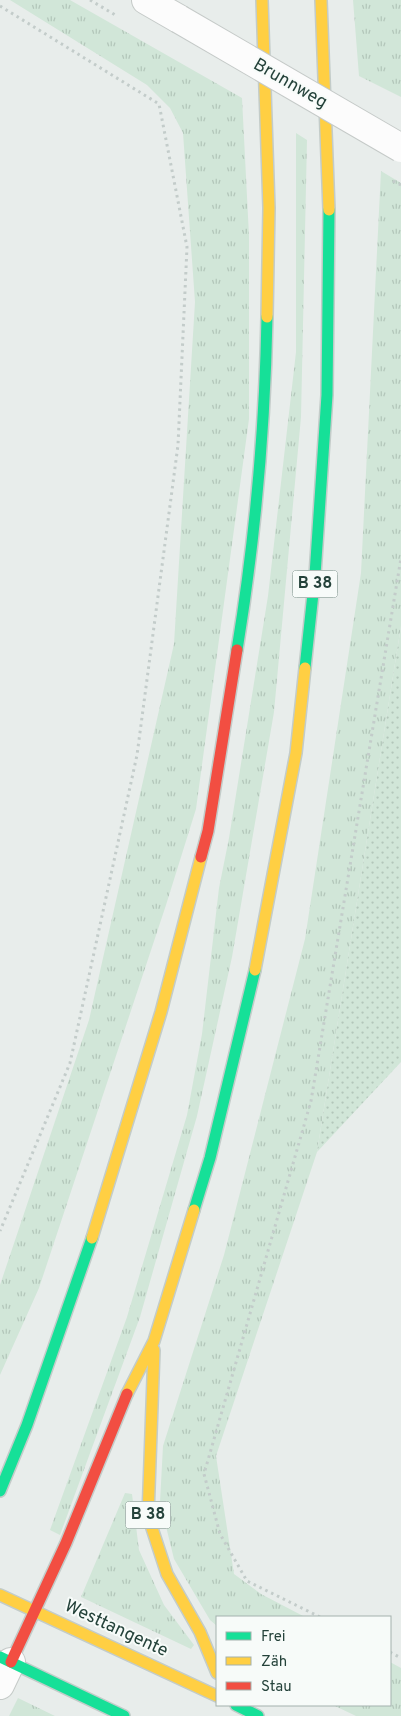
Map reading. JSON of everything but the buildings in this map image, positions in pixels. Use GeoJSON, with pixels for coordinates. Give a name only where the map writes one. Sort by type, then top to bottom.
{"type":"FeatureCollection","features":[{"type":"Feature","properties":{"kind":"main road"},"geometry":{"type":"LineString","coordinates":[[0,1491],[27,1425],[85,1262],[150,1049],[208,831],[248,582],[266,383],[270,208],[262,0]]}},
{"type":"Feature","properties":{"kind":"main road","name":"B 38"},"geometry":{"type":"LineString","coordinates":[[35,1611],[66,1543],[119,1410],[154,1341],[210,1158],[252,989],[296,753],[316,575],[327,395],[330,225],[321,0]]}},
{"type":"Feature","properties":{"kind":"main road","name":"B 38"},"geometry":{"type":"LineString","coordinates":[[154,1341],[148,1516],[167,1574],[200,1632],[216,1672]]}},
{"type":"Feature","properties":{"kind":"main road"},"geometry":{"type":"LineString","coordinates":[[7,1438],[27,1425]]}},
{"type":"Feature","properties":{"kind":"main road","name":"Westtangente"},"geometry":{"type":"LineString","coordinates":[[0,1594],[216,1696]]}},
{"type":"Feature","properties":{"kind":"main road"},"geometry":{"type":"LineString","coordinates":[[35,1611],[4,1668],[124,1716]]}},
{"type":"Feature","properties":{"kind":"main road"},"geometry":{"type":"LineString","coordinates":[[238,1706],[258,1716]]}},
{"type":"Feature","properties":{"kind":"street","name":"Brunnweg"},"geometry":{"type":"LineString","coordinates":[[146,0],[401,148]]}},
{"type":"Feature","properties":{"kind":"path"},"geometry":{"type":"LineString","coordinates":[[0,6],[159,104],[187,248],[178,445],[137,755],[70,1063],[0,1231]]}},
{"type":"Feature","properties":{"kind":"path"},"geometry":{"type":"LineString","coordinates":[[318,1616],[247,1581],[220,1534],[204,1474],[311,1101],[370,758],[401,558]]}},
{"type":"Feature","properties":{"kind":"green space"},"geometry":{"type":"Polygon","coordinates":[[[10,0],[70,0],[242,98],[249,236],[249,419],[196,809],[39,1288],[0,1375],[0,1285],[89,1020],[174,644],[195,302],[183,133],[170,108],[147,85],[10,0]]]}},
{"type":"Feature","properties":{"kind":"green space"},"geometry":{"type":"Polygon","coordinates":[[[353,0],[401,0],[401,97],[359,76],[353,0]]]}},
{"type":"Feature","properties":{"kind":"green space"},"geometry":{"type":"Polygon","coordinates":[[[296,133],[307,140],[301,417],[274,712],[232,957],[197,1116],[140,1317],[60,1535],[50,1530],[127,1317],[187,1115],[202,1034],[219,888],[229,838],[268,596],[296,352],[296,133]]]}},
{"type":"Feature","properties":{"kind":"green space"},"geometry":{"type":"Polygon","coordinates":[[[381,171],[401,183],[401,626],[317,1152],[216,1456],[234,1574],[261,1594],[303,1616],[216,1616],[216,1625],[210,1620],[174,1559],[160,1502],[163,1446],[224,1255],[305,939],[361,573],[381,171]]]}},
{"type":"Feature","properties":{"kind":"green space"},"geometry":{"type":"Polygon","coordinates":[[[401,626],[401,1062],[317,1152],[401,626]]]}},
{"type":"Feature","properties":{"kind":"green space"},"geometry":{"type":"Polygon","coordinates":[[[125,1493],[132,1494],[139,1550],[164,1605],[194,1645],[191,1649],[81,1597],[125,1493]]]}},
{"type":"Feature","properties":{"kind":"green space"},"geometry":{"type":"Polygon","coordinates":[[[391,1663],[401,1668],[401,1716],[356,1716],[335,1706],[391,1706],[391,1663]]]}},
{"type":"Feature","properties":{"kind":"green space"},"geometry":{"type":"Polygon","coordinates":[[[18,1698],[55,1716],[9,1716],[18,1698]]]}},
{"type":"Feature","properties":{"kind":"traffic: fast"},"geometry":{"type":"LineString","coordinates":[[305,668],[315,575],[327,395],[329,210]]}},
{"type":"Feature","properties":{"kind":"traffic: fast"},"geometry":{"type":"LineString","coordinates":[[237,650],[258,484],[267,317]]}},
{"type":"Feature","properties":{"kind":"traffic: fast"},"geometry":{"type":"LineString","coordinates":[[194,1210],[210,1158],[255,970]]}},
{"type":"Feature","properties":{"kind":"traffic: fast"},"geometry":{"type":"LineString","coordinates":[[0,1491],[27,1425],[92,1238]]}},
{"type":"Feature","properties":{"kind":"traffic: fast"},"geometry":{"type":"LineString","coordinates":[[0,1657],[124,1716]]}},
{"type":"Feature","properties":{"kind":"traffic: fast"},"geometry":{"type":"LineString","coordinates":[[238,1706],[258,1716]]}},
{"type":"Feature","properties":{"kind":"traffic: slow"},"geometry":{"type":"LineString","coordinates":[[262,0],[269,208],[267,317]]}},
{"type":"Feature","properties":{"kind":"traffic: slow"},"geometry":{"type":"LineString","coordinates":[[321,0],[329,210]]}},
{"type":"Feature","properties":{"kind":"traffic: slow"},"geometry":{"type":"LineString","coordinates":[[255,970],[296,753],[305,668]]}},
{"type":"Feature","properties":{"kind":"traffic: slow"},"geometry":{"type":"LineString","coordinates":[[92,1238],[161,1012],[201,857]]}},
{"type":"Feature","properties":{"kind":"traffic: slow"},"geometry":{"type":"LineString","coordinates":[[127,1394],[154,1341],[194,1210]]}},
{"type":"Feature","properties":{"kind":"traffic: slow"},"geometry":{"type":"LineString","coordinates":[[154,1350],[148,1516],[167,1574],[200,1632],[216,1671]]}},
{"type":"Feature","properties":{"kind":"traffic: slow"},"geometry":{"type":"LineString","coordinates":[[0,1595],[216,1696]]}},
{"type":"Feature","properties":{"kind":"traffic: jam"},"geometry":{"type":"LineString","coordinates":[[201,857],[208,831],[237,650]]}},
{"type":"Feature","properties":{"kind":"traffic: jam"},"geometry":{"type":"LineString","coordinates":[[11,1662],[66,1543],[127,1394]]}}]}
